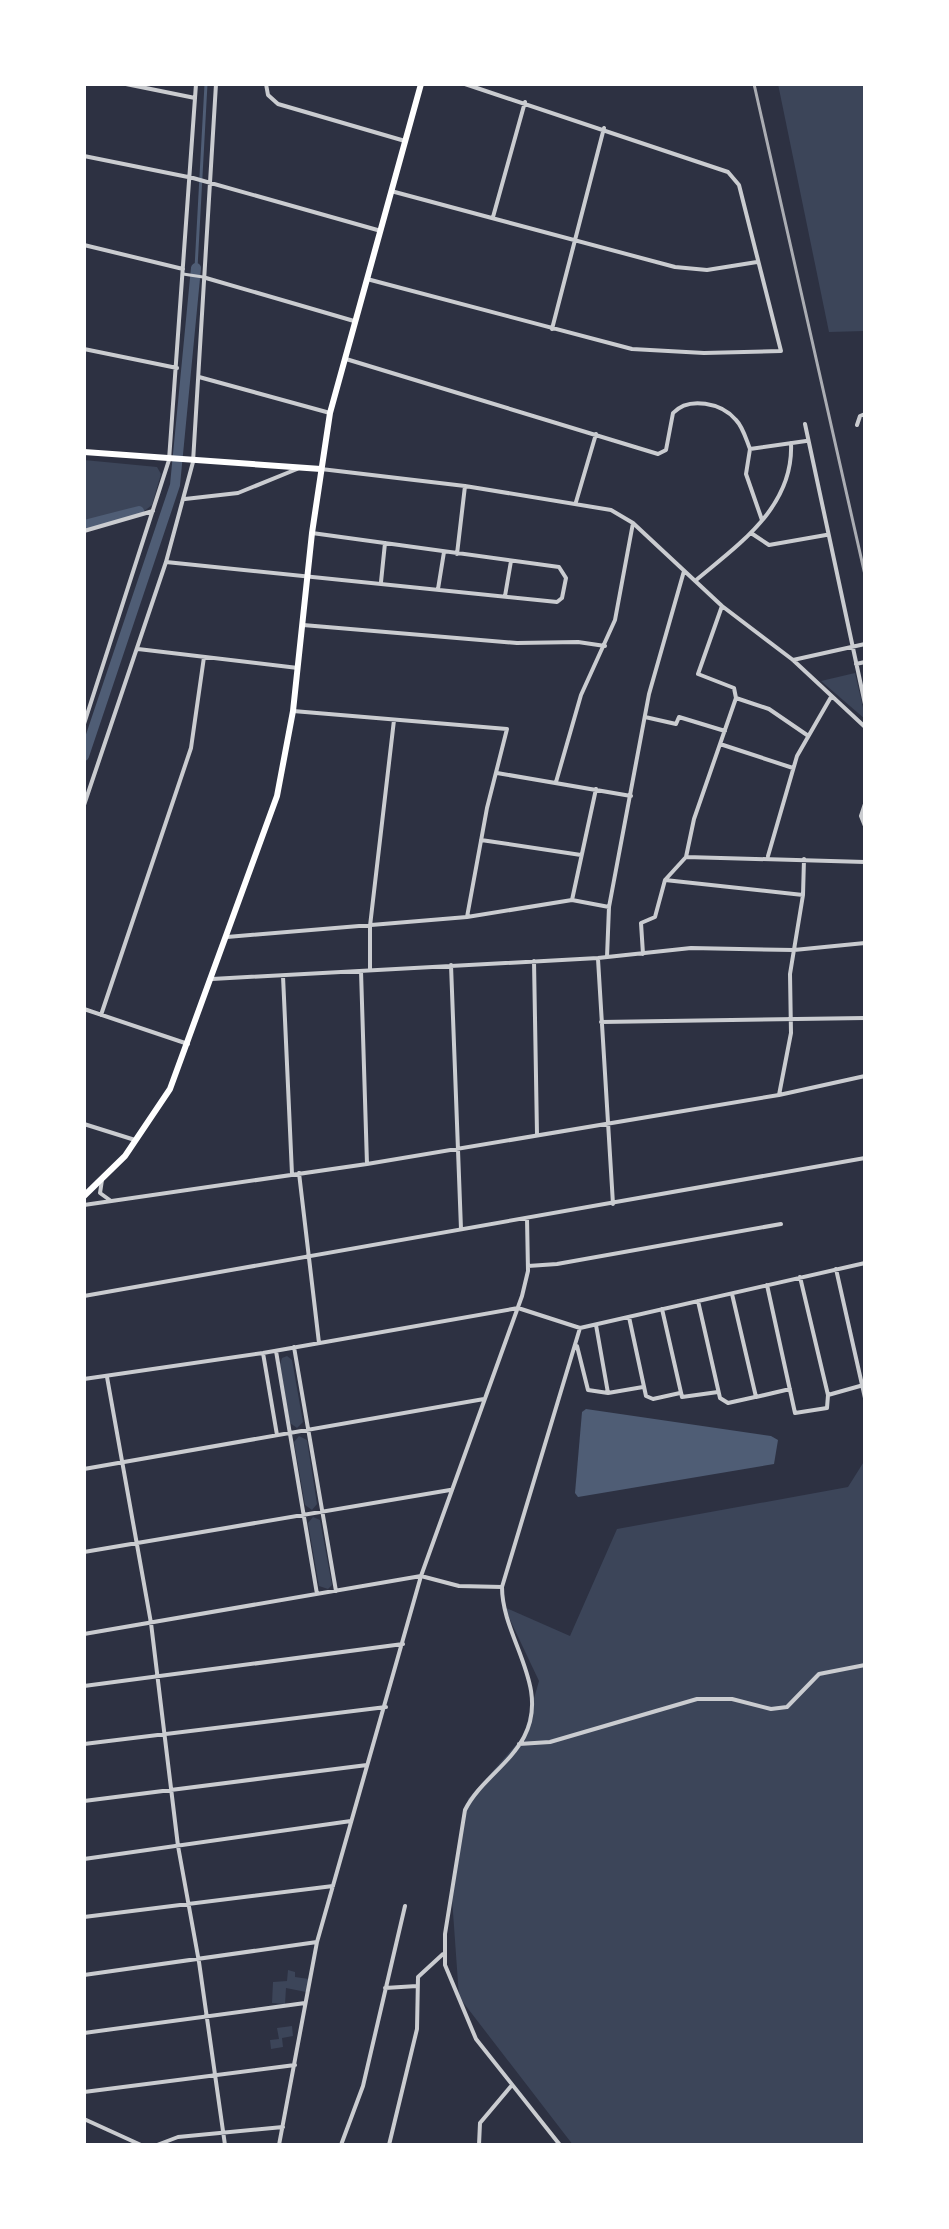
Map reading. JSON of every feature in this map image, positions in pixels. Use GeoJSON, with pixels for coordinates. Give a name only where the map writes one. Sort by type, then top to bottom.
{"type":"FeatureCollection","features":[{"type":"Feature","properties":{"kind":"main road"},"geometry":{"type":"LineString","coordinates":[[84,1196],[137,1141],[170,1089],[277,796],[293,711],[312,533],[330,413],[421,84]]}},
{"type":"Feature","properties":{"kind":"main road"},"geometry":{"type":"LineString","coordinates":[[84,452],[321,469]]}},
{"type":"Feature","properties":{"kind":"street"},"geometry":{"type":"LineString","coordinates":[[126,84],[195,98]]}},
{"type":"Feature","properties":{"kind":"street"},"geometry":{"type":"LineString","coordinates":[[84,724],[87,706],[171,460],[196,84]]}},
{"type":"Feature","properties":{"kind":"street"},"geometry":{"type":"LineString","coordinates":[[84,805],[185,499],[199,377],[216,84]]}},
{"type":"Feature","properties":{"kind":"street"},"geometry":{"type":"LineString","coordinates":[[266,84],[268,95],[278,104],[405,141]]}},
{"type":"Feature","properties":{"kind":"street"},"geometry":{"type":"LineString","coordinates":[[367,279],[632,349],[780,352],[739,185],[728,172],[465,84]]}},
{"type":"Feature","properties":{"kind":"street"},"geometry":{"type":"LineString","coordinates":[[493,217],[525,102]]}},
{"type":"Feature","properties":{"kind":"street"},"geometry":{"type":"LineString","coordinates":[[552,329],[604,128]]}},
{"type":"Feature","properties":{"kind":"street"},"geometry":{"type":"LineString","coordinates":[[84,156],[190,177],[381,231]]}},
{"type":"Feature","properties":{"kind":"street"},"geometry":{"type":"LineString","coordinates":[[391,191],[691,269],[757,262]]}},
{"type":"Feature","properties":{"kind":"street"},"geometry":{"type":"LineString","coordinates":[[84,245],[354,321]]}},
{"type":"Feature","properties":{"kind":"street"},"geometry":{"type":"LineString","coordinates":[[84,349],[177,368]]}},
{"type":"Feature","properties":{"kind":"street"},"geometry":{"type":"LineString","coordinates":[[344,358],[663,453],[676,409],[686,404],[706,403],[734,417],[750,449],[746,474],[762,520]]}},
{"type":"Feature","properties":{"kind":"street"},"geometry":{"type":"LineString","coordinates":[[199,377],[330,413]]}},
{"type":"Feature","properties":{"kind":"street"},"geometry":{"type":"LineString","coordinates":[[857,425],[860,416],[865,414]]}},
{"type":"Feature","properties":{"kind":"street"},"geometry":{"type":"LineString","coordinates":[[805,424],[826,535],[865,704]]}},
{"type":"Feature","properties":{"kind":"street"},"geometry":{"type":"LineString","coordinates":[[576,502],[596,434]]}},
{"type":"Feature","properties":{"kind":"street"},"geometry":{"type":"LineString","coordinates":[[750,449],[806,441]]}},
{"type":"Feature","properties":{"kind":"street"},"geometry":{"type":"LineString","coordinates":[[695,581],[762,520],[787,479],[791,443]]}},
{"type":"Feature","properties":{"kind":"street"},"geometry":{"type":"LineString","coordinates":[[185,499],[238,493],[297,469]]}},
{"type":"Feature","properties":{"kind":"street"},"geometry":{"type":"LineString","coordinates":[[321,469],[465,486],[611,510],[633,523],[722,606],[793,660],[865,727]]}},
{"type":"Feature","properties":{"kind":"street"},"geometry":{"type":"LineString","coordinates":[[457,554],[465,486]]}},
{"type":"Feature","properties":{"kind":"street"},"geometry":{"type":"LineString","coordinates":[[84,531],[153,511]]}},
{"type":"Feature","properties":{"kind":"street"},"geometry":{"type":"LineString","coordinates":[[556,782],[581,695],[615,620],[633,523]]}},
{"type":"Feature","properties":{"kind":"street"},"geometry":{"type":"LineString","coordinates":[[166,562],[308,574],[557,602],[562,598],[566,578],[562,569],[312,533]]}},
{"type":"Feature","properties":{"kind":"street"},"geometry":{"type":"LineString","coordinates":[[751,533],[769,545],[826,535]]}},
{"type":"Feature","properties":{"kind":"street"},"geometry":{"type":"LineString","coordinates":[[381,582],[385,543]]}},
{"type":"Feature","properties":{"kind":"street"},"geometry":{"type":"LineString","coordinates":[[438,589],[444,552]]}},
{"type":"Feature","properties":{"kind":"street"},"geometry":{"type":"LineString","coordinates":[[505,596],[511,561]]}},
{"type":"Feature","properties":{"kind":"street"},"geometry":{"type":"LineString","coordinates":[[607,957],[609,907],[645,717],[663,640],[684,571]]}},
{"type":"Feature","properties":{"kind":"street"},"geometry":{"type":"LineString","coordinates":[[643,954],[640,925],[642,921],[655,917],[665,880],[686,857],[694,819],[736,696],[734,688],[699,676],[722,606]]}},
{"type":"Feature","properties":{"kind":"street"},"geometry":{"type":"LineString","coordinates":[[303,625],[517,643],[578,642],[605,646]]}},
{"type":"Feature","properties":{"kind":"street"},"geometry":{"type":"LineString","coordinates":[[793,660],[865,644]]}},
{"type":"Feature","properties":{"kind":"street"},"geometry":{"type":"LineString","coordinates":[[136,649],[298,668]]}},
{"type":"Feature","properties":{"kind":"street"},"geometry":{"type":"LineString","coordinates":[[101,1015],[182,782],[196,724],[204,657]]}},
{"type":"Feature","properties":{"kind":"street"},"geometry":{"type":"LineString","coordinates":[[856,664],[865,662]]}},
{"type":"Feature","properties":{"kind":"street"},"geometry":{"type":"LineString","coordinates":[[736,696],[769,709],[807,735]]}},
{"type":"Feature","properties":{"kind":"street"},"geometry":{"type":"LineString","coordinates":[[768,856],[793,768],[807,735],[831,697]]}},
{"type":"Feature","properties":{"kind":"street"},"geometry":{"type":"LineString","coordinates":[[293,711],[504,726],[508,737],[481,840],[467,917]]}},
{"type":"Feature","properties":{"kind":"street"},"geometry":{"type":"LineString","coordinates":[[645,717],[676,724],[679,717],[725,731]]}},
{"type":"Feature","properties":{"kind":"street"},"geometry":{"type":"LineString","coordinates":[[370,970],[370,926],[394,720]]}},
{"type":"Feature","properties":{"kind":"street"},"geometry":{"type":"LineString","coordinates":[[720,744],[793,768]]}},
{"type":"Feature","properties":{"kind":"street"},"geometry":{"type":"LineString","coordinates":[[497,773],[631,796]]}},
{"type":"Feature","properties":{"kind":"street"},"geometry":{"type":"LineString","coordinates":[[572,900],[596,789]]}},
{"type":"Feature","properties":{"kind":"street"},"geometry":{"type":"LineString","coordinates":[[865,804],[861,816],[865,826]]}},
{"type":"Feature","properties":{"kind":"street"},"geometry":{"type":"LineString","coordinates":[[481,840],[581,855]]}},
{"type":"Feature","properties":{"kind":"street"},"geometry":{"type":"LineString","coordinates":[[686,857],[768,856],[865,862]]}},
{"type":"Feature","properties":{"kind":"street"},"geometry":{"type":"LineString","coordinates":[[779,1095],[791,1020],[788,1001],[803,895],[804,859]]}},
{"type":"Feature","properties":{"kind":"street"},"geometry":{"type":"LineString","coordinates":[[665,880],[803,895]]}},
{"type":"Feature","properties":{"kind":"street"},"geometry":{"type":"LineString","coordinates":[[227,937],[467,917],[572,900],[609,907]]}},
{"type":"Feature","properties":{"kind":"street"},"geometry":{"type":"LineString","coordinates":[[212,979],[598,958],[691,948],[794,950],[865,943]]}},
{"type":"Feature","properties":{"kind":"street"},"geometry":{"type":"LineString","coordinates":[[598,958],[613,1204]]}},
{"type":"Feature","properties":{"kind":"street"},"geometry":{"type":"LineString","coordinates":[[534,961],[537,1135]]}},
{"type":"Feature","properties":{"kind":"street"},"geometry":{"type":"LineString","coordinates":[[451,965],[461,1229]]}},
{"type":"Feature","properties":{"kind":"street"},"geometry":{"type":"LineString","coordinates":[[361,971],[367,1164]]}},
{"type":"Feature","properties":{"kind":"street"},"geometry":{"type":"LineString","coordinates":[[283,976],[292,1174]]}},
{"type":"Feature","properties":{"kind":"street"},"geometry":{"type":"LineString","coordinates":[[84,1009],[188,1044]]}},
{"type":"Feature","properties":{"kind":"street"},"geometry":{"type":"LineString","coordinates":[[601,1022],[865,1018]]}},
{"type":"Feature","properties":{"kind":"street"},"geometry":{"type":"LineString","coordinates":[[84,1205],[367,1164],[779,1095],[865,1076]]}},
{"type":"Feature","properties":{"kind":"street"},"geometry":{"type":"LineString","coordinates":[[84,1124],[137,1141]]}},
{"type":"Feature","properties":{"kind":"street"},"geometry":{"type":"LineString","coordinates":[[84,1296],[865,1158]]}},
{"type":"Feature","properties":{"kind":"street"},"geometry":{"type":"LineString","coordinates":[[299,1173],[319,1343]]}},
{"type":"Feature","properties":{"kind":"street"},"geometry":{"type":"LineString","coordinates":[[102,1180],[100,1193],[113,1202]]}},
{"type":"Feature","properties":{"kind":"street"},"geometry":{"type":"LineString","coordinates":[[279,2145],[317,1942],[421,1576],[518,1308],[528,1266],[527,1218]]}},
{"type":"Feature","properties":{"kind":"street"},"geometry":{"type":"LineString","coordinates":[[528,1266],[557,1264],[781,1224]]}},
{"type":"Feature","properties":{"kind":"street"},"geometry":{"type":"LineString","coordinates":[[84,1379],[276,1351],[518,1308],[580,1328],[865,1263]]}},
{"type":"Feature","properties":{"kind":"street"},"geometry":{"type":"LineString","coordinates":[[836,1269],[865,1398]]}},
{"type":"Feature","properties":{"kind":"street"},"geometry":{"type":"LineString","coordinates":[[767,1285],[795,1413],[799,1415],[827,1408],[828,1395],[800,1277]]}},
{"type":"Feature","properties":{"kind":"street"},"geometry":{"type":"LineString","coordinates":[[732,1293],[756,1397]]}},
{"type":"Feature","properties":{"kind":"street"},"geometry":{"type":"LineString","coordinates":[[698,1301],[718,1392],[726,1403],[790,1389]]}},
{"type":"Feature","properties":{"kind":"street"},"geometry":{"type":"LineString","coordinates":[[662,1309],[682,1396]]}},
{"type":"Feature","properties":{"kind":"street"},"geometry":{"type":"LineString","coordinates":[[629,1317],[643,1387],[651,1399],[718,1392]]}},
{"type":"Feature","properties":{"kind":"street"},"geometry":{"type":"LineString","coordinates":[[596,1325],[608,1393]]}},
{"type":"Feature","properties":{"kind":"street"},"geometry":{"type":"LineString","coordinates":[[560,2145],[476,2039],[460,2005],[444,1954],[462,1819],[473,1795],[519,1744],[529,1720],[531,1686],[505,1616],[502,1587],[580,1328]]}},
{"type":"Feature","properties":{"kind":"street"},"geometry":{"type":"LineString","coordinates":[[576,1344],[585,1387],[608,1393],[643,1387]]}},
{"type":"Feature","properties":{"kind":"street"},"geometry":{"type":"LineString","coordinates":[[294,1347],[336,1591]]}},
{"type":"Feature","properties":{"kind":"street"},"geometry":{"type":"LineString","coordinates":[[276,1351],[317,1594]]}},
{"type":"Feature","properties":{"kind":"street"},"geometry":{"type":"LineString","coordinates":[[263,1353],[277,1435]]}},
{"type":"Feature","properties":{"kind":"street"},"geometry":{"type":"LineString","coordinates":[[107,1376],[151,1623],[178,1846],[208,2017],[225,2145]]}},
{"type":"Feature","properties":{"kind":"street"},"geometry":{"type":"LineString","coordinates":[[828,1395],[860,1386]]}},
{"type":"Feature","properties":{"kind":"street"},"geometry":{"type":"LineString","coordinates":[[84,1469],[484,1399]]}},
{"type":"Feature","properties":{"kind":"street"},"geometry":{"type":"LineString","coordinates":[[84,1552],[450,1490]]}},
{"type":"Feature","properties":{"kind":"street"},"geometry":{"type":"LineString","coordinates":[[84,1634],[421,1576],[459,1586],[502,1587]]}},
{"type":"Feature","properties":{"kind":"street"},"geometry":{"type":"LineString","coordinates":[[84,1686],[403,1644]]}},
{"type":"Feature","properties":{"kind":"street"},"geometry":{"type":"LineString","coordinates":[[519,1744],[550,1742],[697,1699],[732,1699],[771,1709],[787,1707],[819,1674],[865,1665]]}},
{"type":"Feature","properties":{"kind":"street"},"geometry":{"type":"LineString","coordinates":[[84,1744],[386,1707]]}},
{"type":"Feature","properties":{"kind":"street"},"geometry":{"type":"LineString","coordinates":[[84,1801],[368,1764]]}},
{"type":"Feature","properties":{"kind":"street"},"geometry":{"type":"LineString","coordinates":[[84,1859],[351,1821]]}},
{"type":"Feature","properties":{"kind":"street"},"geometry":{"type":"LineString","coordinates":[[84,1917],[333,1886]]}},
{"type":"Feature","properties":{"kind":"street"},"geometry":{"type":"LineString","coordinates":[[341,2145],[363,2086],[405,1906]]}},
{"type":"Feature","properties":{"kind":"street"},"geometry":{"type":"LineString","coordinates":[[84,1975],[199,1962],[317,1942]]}},
{"type":"Feature","properties":{"kind":"street"},"geometry":{"type":"LineString","coordinates":[[389,2145],[417,2029],[417,1986],[421,1973],[444,1954]]}},
{"type":"Feature","properties":{"kind":"street"},"geometry":{"type":"LineString","coordinates":[[385,1988],[417,1986]]}},
{"type":"Feature","properties":{"kind":"street"},"geometry":{"type":"LineString","coordinates":[[84,2033],[305,2003]]}},
{"type":"Feature","properties":{"kind":"street"},"geometry":{"type":"LineString","coordinates":[[84,2092],[295,2065]]}},
{"type":"Feature","properties":{"kind":"street"},"geometry":{"type":"LineString","coordinates":[[479,2145],[480,2123],[512,2085]]}},
{"type":"Feature","properties":{"kind":"street"},"geometry":{"type":"LineString","coordinates":[[84,2119],[141,2145]]}},
{"type":"Feature","properties":{"kind":"street"},"geometry":{"type":"LineString","coordinates":[[157,2145],[170,2139],[223,2131],[283,2127]]}},
{"type":"Feature","properties":{"kind":"shaded area"},"geometry":{"type":"Polygon","coordinates":[[[778,84],[865,84],[865,331],[829,332],[778,84]]]}},
{"type":"Feature","properties":{"kind":"shaded area"},"geometry":{"type":"Polygon","coordinates":[[[84,460],[157,467],[161,474],[152,505],[143,512],[84,530],[84,460]]]}},
{"type":"Feature","properties":{"kind":"shaded area"},"geometry":{"type":"Polygon","coordinates":[[[855,673],[865,716],[865,719],[821,681],[855,673]]]}},
{"type":"Feature","properties":{"kind":"shaded area"},"geometry":{"type":"Polygon","coordinates":[[[287,1356],[292,1360],[303,1422],[297,1428],[290,1423],[280,1364],[282,1358],[287,1356]]]}},
{"type":"Feature","properties":{"kind":"shaded area"},"geometry":{"type":"Polygon","coordinates":[[[586,1409],[771,1436],[778,1440],[774,1464],[578,1497],[575,1493],[582,1412],[586,1409]]]}},
{"type":"Feature","properties":{"kind":"shaded area"},"geometry":{"type":"Polygon","coordinates":[[[299,1436],[307,1440],[317,1504],[312,1510],[305,1505],[294,1442],[299,1436]]]}},
{"type":"Feature","properties":{"kind":"shaded area"},"geometry":{"type":"Polygon","coordinates":[[[865,1460],[865,2145],[573,2145],[459,1997],[452,1898],[468,1799],[523,1737],[539,1681],[504,1607],[570,1636],[617,1529],[848,1487],[865,1460]]]}},
{"type":"Feature","properties":{"kind":"shaded area"},"geometry":{"type":"Polygon","coordinates":[[[313,1517],[320,1520],[332,1585],[328,1589],[319,1586],[308,1523],[313,1517]]]}},
{"type":"Feature","properties":{"kind":"shaded area"},"geometry":{"type":"Polygon","coordinates":[[[288,1970],[295,1972],[295,1977],[309,1979],[306,1992],[286,1988],[285,2004],[272,2003],[273,1982],[287,1981],[288,1970]]]}},
{"type":"Feature","properties":{"kind":"shaded area"},"geometry":{"type":"Polygon","coordinates":[[[292,2026],[293,2036],[282,2038],[283,2047],[271,2049],[270,2040],[279,2039],[277,2028],[292,2026]]]}},
{"type":"Feature","properties":{"kind":"waterway"},"geometry":{"type":"LineString","coordinates":[[196,268],[206,84]]}},
{"type":"Feature","properties":{"kind":"waterway"},"geometry":{"type":"LineString","coordinates":[[84,756],[175,485],[196,268]]}},
{"type":"Feature","properties":{"kind":"waterway"},"geometry":{"type":"LineString","coordinates":[[84,525],[139,511]]}},
{"type":"Feature","properties":{"kind":"railway"},"geometry":{"type":"LineString","coordinates":[[754,84],[865,575]]}}]}
